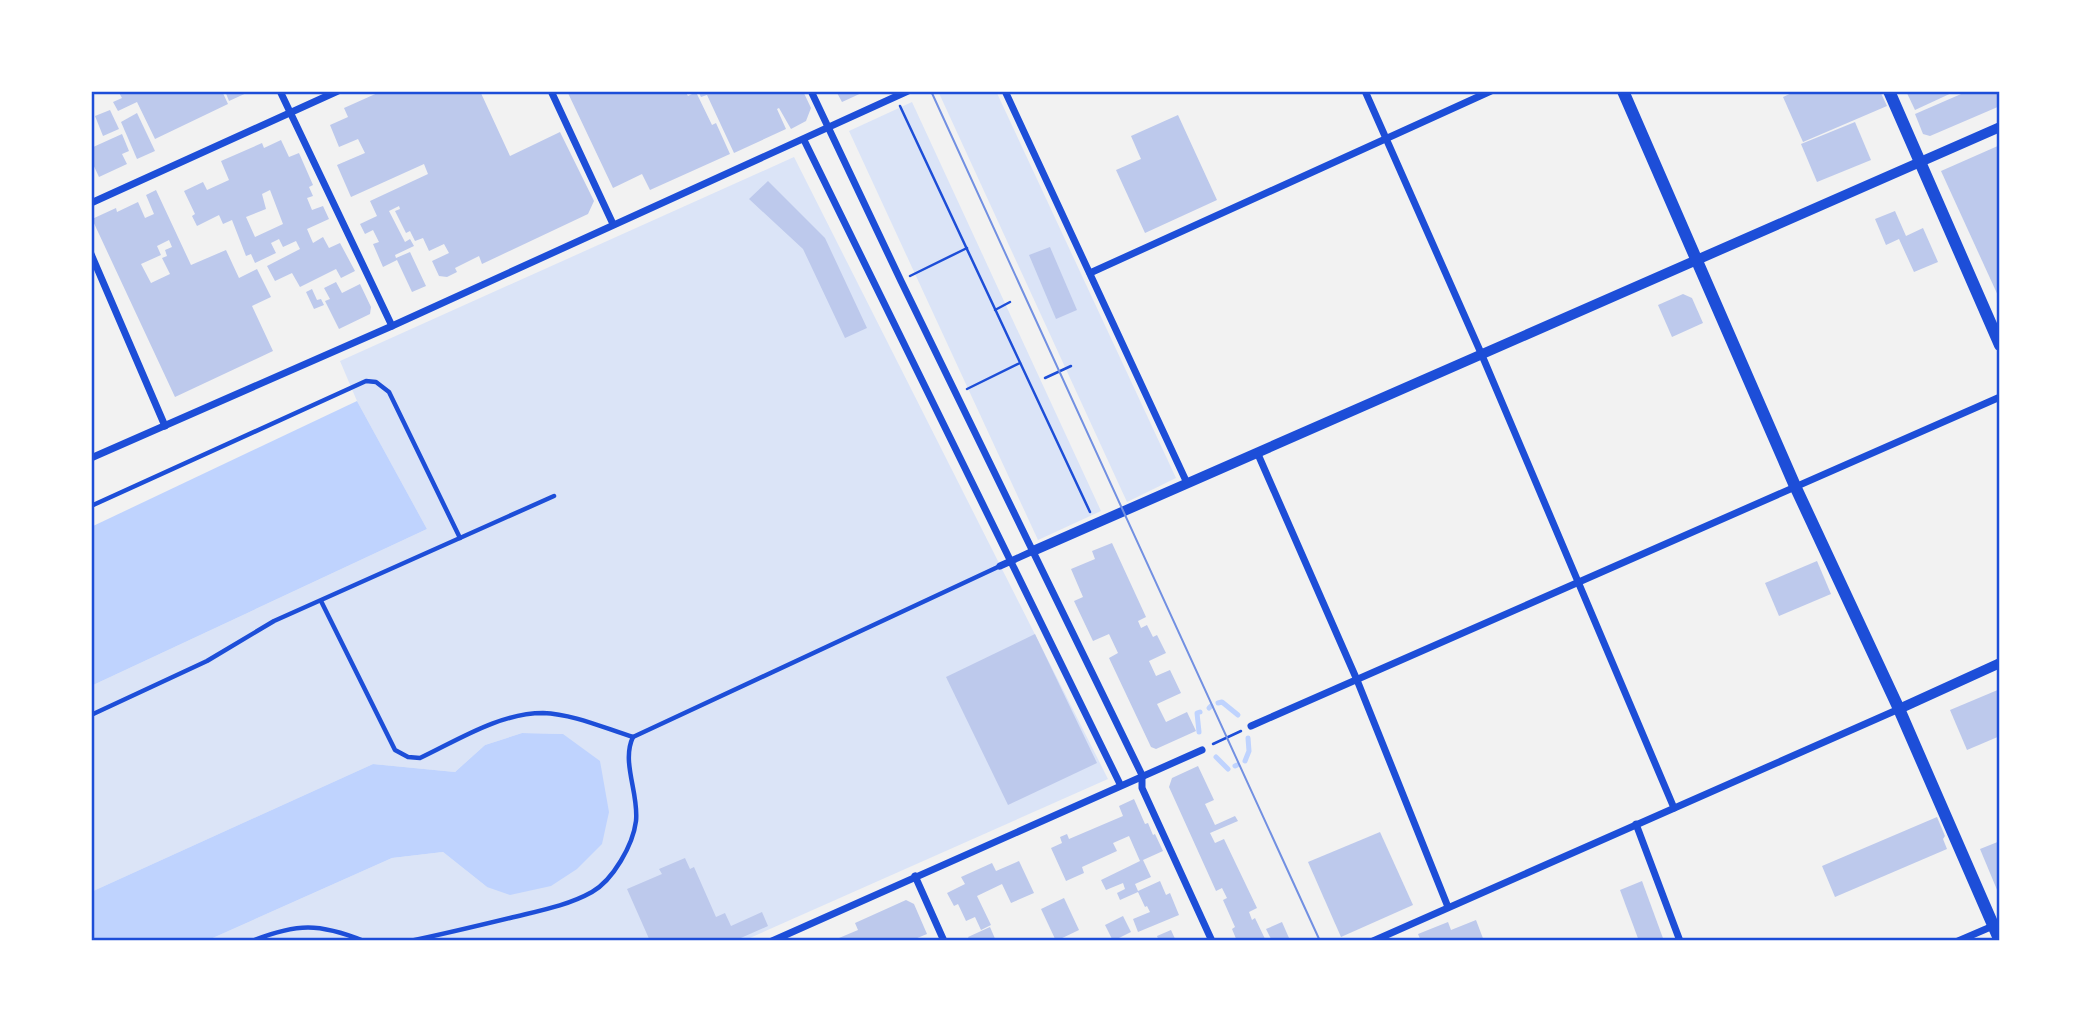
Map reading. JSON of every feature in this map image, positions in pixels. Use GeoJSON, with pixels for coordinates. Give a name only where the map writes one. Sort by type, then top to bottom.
{"type":"FeatureCollection","features":[{"type":"Feature","properties":{"kind":"main road"},"geometry":{"type":"LineString","coordinates":[[1623,91],[1795,486],[1997,924],[2000,941]]}},
{"type":"Feature","properties":{"kind":"main road"},"geometry":{"type":"LineString","coordinates":[[1889,91],[2000,345]]}},
{"type":"Feature","properties":{"kind":"street"},"geometry":{"type":"LineString","coordinates":[[279,91],[392,326]]}},
{"type":"Feature","properties":{"kind":"street"},"geometry":{"type":"LineString","coordinates":[[91,203],[338,91]]}},
{"type":"Feature","properties":{"kind":"street"},"geometry":{"type":"LineString","coordinates":[[551,91],[613,223]]}},
{"type":"Feature","properties":{"kind":"street"},"geometry":{"type":"LineString","coordinates":[[811,91],[1142,775],[1142,788],[1212,941]]}},
{"type":"Feature","properties":{"kind":"street"},"geometry":{"type":"LineString","coordinates":[[91,458],[392,326],[613,223],[804,140],[828,126],[908,91]]}},
{"type":"Feature","properties":{"kind":"street"},"geometry":{"type":"LineString","coordinates":[[1006,91],[1187,483]]}},
{"type":"Feature","properties":{"kind":"street"},"geometry":{"type":"LineString","coordinates":[[1365,91],[1482,353],[1674,808]]}},
{"type":"Feature","properties":{"kind":"street"},"geometry":{"type":"LineString","coordinates":[[1090,273],[1491,91]]}},
{"type":"Feature","properties":{"kind":"street"},"geometry":{"type":"LineString","coordinates":[[1000,566],[2000,127]]}},
{"type":"Feature","properties":{"kind":"street"},"geometry":{"type":"LineString","coordinates":[[804,140],[1120,784]]}},
{"type":"Feature","properties":{"kind":"street"},"geometry":{"type":"LineString","coordinates":[[91,254],[165,426]]}},
{"type":"Feature","properties":{"kind":"street"},"geometry":{"type":"LineString","coordinates":[[1251,726],[2000,397]]}},
{"type":"Feature","properties":{"kind":"street"},"geometry":{"type":"LineString","coordinates":[[1258,452],[1357,680],[1448,907]]}},
{"type":"Feature","properties":{"kind":"street"},"geometry":{"type":"LineString","coordinates":[[1373,941],[2000,663]]}},
{"type":"Feature","properties":{"kind":"street"},"geometry":{"type":"LineString","coordinates":[[772,941],[1120,784],[1202,750]]}},
{"type":"Feature","properties":{"kind":"street"},"geometry":{"type":"LineString","coordinates":[[1636,824],[1680,941]]}},
{"type":"Feature","properties":{"kind":"street"},"geometry":{"type":"LineString","coordinates":[[915,876],[944,941]]}},
{"type":"Feature","properties":{"kind":"street"},"geometry":{"type":"LineString","coordinates":[[1958,941],[1997,924]]}},
{"type":"Feature","properties":{"kind":"lane"},"geometry":{"type":"LineString","coordinates":[[91,506],[366,382],[376,382],[388,392],[460,538]]}},
{"type":"Feature","properties":{"kind":"lane"},"geometry":{"type":"LineString","coordinates":[[91,715],[208,661],[274,621],[554,496]]}},
{"type":"Feature","properties":{"kind":"lane"},"geometry":{"type":"LineString","coordinates":[[410,941],[557,907],[594,891],[612,873],[629,845],[636,822],[636,794],[629,761],[629,745],[633,737],[1000,566]]}},
{"type":"Feature","properties":{"kind":"lane"},"geometry":{"type":"LineString","coordinates":[[321,601],[395,750],[408,757],[420,758],[495,723],[518,716],[543,713],[575,718],[633,737]]}},
{"type":"Feature","properties":{"kind":"lane"},"geometry":{"type":"LineString","coordinates":[[252,941],[271,933],[318,926],[364,941]]}},
{"type":"Feature","properties":{"kind":"path"},"geometry":{"type":"LineString","coordinates":[[895,97],[1095,523]]}},
{"type":"Feature","properties":{"kind":"path"},"geometry":{"type":"LineString","coordinates":[[901,281],[967,248]]}},
{"type":"Feature","properties":{"kind":"path"},"geometry":{"type":"LineString","coordinates":[[995,310],[1010,302]]}},
{"type":"Feature","properties":{"kind":"path"},"geometry":{"type":"LineString","coordinates":[[956,395],[1020,363]]}},
{"type":"Feature","properties":{"kind":"path"},"geometry":{"type":"LineString","coordinates":[[1045,378],[1071,366]]}},
{"type":"Feature","properties":{"kind":"path"},"geometry":{"type":"LineString","coordinates":[[1202,750],[1251,726]]}},
{"type":"Feature","properties":{"kind":"shaded area"},"geometry":{"type":"Polygon","coordinates":[[[938,91],[996,91],[1176,478],[1127,502],[938,91]]]}},
{"type":"Feature","properties":{"kind":"shaded area"},"geometry":{"type":"Polygon","coordinates":[[[912,102],[1101,511],[1038,540],[849,131],[912,102]]]}},
{"type":"Feature","properties":{"kind":"shaded area"},"geometry":{"type":"Polygon","coordinates":[[[794,157],[1108,779],[743,941],[206,941],[392,858],[443,852],[487,887],[563,734],[522,733],[485,745],[455,772],[373,764],[91,892],[91,686],[427,529],[357,401],[340,361],[794,157]]]}},
{"type":"Feature","properties":{"kind":"water"},"geometry":{"type":"Polygon","coordinates":[[[357,401],[427,529],[91,686],[91,527],[357,401]]]}},
{"type":"Feature","properties":{"kind":"water"},"geometry":{"type":"Polygon","coordinates":[[[522,733],[563,734],[600,761],[609,812],[602,844],[577,869],[551,886],[510,895],[487,887],[443,852],[392,858],[206,941],[91,941],[91,892],[373,764],[455,772],[485,745],[522,733]]]}},
{"type":"Feature","properties":{"kind":"building"},"geometry":{"type":"Polygon","coordinates":[[[118,91],[222,91],[228,104],[155,139],[137,102],[118,111],[113,102],[122,98],[118,91]]]}},
{"type":"Feature","properties":{"kind":"building"},"geometry":{"type":"Polygon","coordinates":[[[225,91],[251,91],[229,101],[225,91]]]}},
{"type":"Feature","properties":{"kind":"building"},"geometry":{"type":"Polygon","coordinates":[[[382,91],[480,91],[510,156],[560,132],[594,201],[588,214],[482,264],[479,256],[455,268],[457,272],[447,277],[439,276],[432,261],[449,253],[444,244],[429,251],[423,238],[415,241],[410,231],[406,233],[395,211],[400,209],[399,206],[389,211],[405,242],[410,239],[414,246],[395,255],[396,258],[410,252],[426,286],[412,292],[397,260],[383,267],[373,244],[379,242],[373,230],[365,234],[360,224],[377,216],[370,201],[428,174],[424,164],[351,197],[337,165],[365,153],[358,139],[339,147],[330,125],[348,117],[344,108],[382,91]]]}},
{"type":"Feature","properties":{"kind":"building"},"geometry":{"type":"Polygon","coordinates":[[[567,91],[685,91],[688,96],[696,92],[712,125],[716,123],[730,154],[650,190],[642,174],[613,188],[567,91]]]}},
{"type":"Feature","properties":{"kind":"building"},"geometry":{"type":"Polygon","coordinates":[[[698,91],[803,91],[811,108],[806,121],[791,129],[779,108],[777,109],[786,129],[734,153],[707,95],[701,97],[698,91]]]}},
{"type":"Feature","properties":{"kind":"building"},"geometry":{"type":"Polygon","coordinates":[[[836,91],[866,91],[842,102],[836,91]]]}},
{"type":"Feature","properties":{"kind":"building"},"geometry":{"type":"Polygon","coordinates":[[[1796,91],[1880,91],[1887,106],[1803,142],[1783,97],[1796,91]]]}},
{"type":"Feature","properties":{"kind":"building"},"geometry":{"type":"Polygon","coordinates":[[[1906,91],[1956,91],[1915,110],[1906,91]]]}},
{"type":"Feature","properties":{"kind":"building"},"geometry":{"type":"Polygon","coordinates":[[[1968,91],[2000,91],[2000,106],[1930,136],[1923,134],[1915,114],[1968,91]]]}},
{"type":"Feature","properties":{"kind":"building"},"geometry":{"type":"Polygon","coordinates":[[[110,110],[119,129],[103,136],[95,116],[110,110]]]}},
{"type":"Feature","properties":{"kind":"building"},"geometry":{"type":"Polygon","coordinates":[[[137,113],[155,151],[137,159],[121,122],[137,113]]]}},
{"type":"Feature","properties":{"kind":"building"},"geometry":{"type":"Polygon","coordinates":[[[1178,115],[1217,200],[1145,233],[1116,170],[1141,159],[1131,136],[1178,115]]]}},
{"type":"Feature","properties":{"kind":"building"},"geometry":{"type":"Polygon","coordinates":[[[1855,122],[1871,160],[1817,182],[1801,144],[1855,122]]]}},
{"type":"Feature","properties":{"kind":"building"},"geometry":{"type":"Polygon","coordinates":[[[122,134],[129,151],[122,154],[127,164],[99,177],[91,160],[91,148],[122,134]]]}},
{"type":"Feature","properties":{"kind":"building"},"geometry":{"type":"Polygon","coordinates":[[[281,140],[289,157],[299,153],[313,185],[309,187],[313,196],[307,198],[312,210],[323,206],[329,219],[307,229],[313,243],[323,237],[329,248],[340,243],[355,271],[341,278],[336,269],[300,287],[292,273],[275,281],[267,266],[300,249],[296,241],[283,247],[279,239],[271,243],[276,253],[255,263],[251,254],[246,256],[232,220],[223,224],[219,215],[197,226],[192,216],[195,214],[184,191],[203,182],[207,190],[229,180],[221,161],[262,143],[264,148],[281,140]],[[270,190],[262,194],[266,209],[246,217],[255,237],[283,224],[270,190]]]}},
{"type":"Feature","properties":{"kind":"building"},"geometry":{"type":"Polygon","coordinates":[[[2000,145],[2000,300],[1941,171],[2000,145]]]}},
{"type":"Feature","properties":{"kind":"building"},"geometry":{"type":"Polygon","coordinates":[[[768,181],[825,238],[867,328],[845,338],[803,249],[749,199],[768,181]]]}},
{"type":"Feature","properties":{"kind":"building"},"geometry":{"type":"Polygon","coordinates":[[[156,190],[191,265],[226,250],[239,278],[257,269],[271,297],[252,306],[273,351],[175,397],[92,219],[116,208],[117,212],[138,202],[145,218],[154,214],[146,195],[156,190]],[[169,240],[157,246],[161,255],[141,264],[151,283],[170,274],[162,258],[167,256],[165,250],[172,247],[169,240]]]}},
{"type":"Feature","properties":{"kind":"building"},"geometry":{"type":"Polygon","coordinates":[[[1895,211],[1906,236],[1923,228],[1938,262],[1914,272],[1899,239],[1886,245],[1875,219],[1895,211]]]}},
{"type":"Feature","properties":{"kind":"building"},"geometry":{"type":"Polygon","coordinates":[[[1050,247],[1077,310],[1056,319],[1029,255],[1050,247]]]}},
{"type":"Feature","properties":{"kind":"building"},"geometry":{"type":"Polygon","coordinates":[[[336,282],[342,293],[360,284],[371,307],[370,314],[339,329],[325,301],[330,299],[324,288],[336,282]]]}},
{"type":"Feature","properties":{"kind":"building"},"geometry":{"type":"Polygon","coordinates":[[[312,289],[317,300],[321,299],[324,305],[314,309],[306,292],[312,289]]]}},
{"type":"Feature","properties":{"kind":"building"},"geometry":{"type":"Polygon","coordinates":[[[1683,294],[1692,298],[1703,323],[1672,337],[1658,305],[1683,294]]]}},
{"type":"Feature","properties":{"kind":"building"},"geometry":{"type":"Polygon","coordinates":[[[1112,543],[1146,617],[1138,621],[1141,628],[1147,625],[1153,637],[1157,635],[1166,653],[1149,661],[1156,676],[1170,670],[1181,693],[1157,704],[1166,722],[1187,712],[1196,731],[1156,749],[1151,747],[1109,658],[1118,653],[1109,634],[1093,641],[1074,601],[1083,597],[1071,569],[1095,559],[1092,551],[1112,543]]]}},
{"type":"Feature","properties":{"kind":"building"},"geometry":{"type":"Polygon","coordinates":[[[1817,561],[1831,594],[1779,616],[1765,583],[1817,561]]]}},
{"type":"Feature","properties":{"kind":"building"},"geometry":{"type":"Polygon","coordinates":[[[1035,634],[1097,763],[1008,805],[946,677],[1035,634]]]}},
{"type":"Feature","properties":{"kind":"building"},"geometry":{"type":"Polygon","coordinates":[[[2000,689],[2000,736],[1967,750],[1950,710],[2000,689]]]}},
{"type":"Feature","properties":{"kind":"building"},"geometry":{"type":"Polygon","coordinates":[[[1198,766],[1214,800],[1205,804],[1215,825],[1235,816],[1238,821],[1210,833],[1215,843],[1224,839],[1257,908],[1249,912],[1252,920],[1255,918],[1266,941],[1237,941],[1232,929],[1235,927],[1223,900],[1227,898],[1222,888],[1216,891],[1169,787],[1172,778],[1198,766]]]}},
{"type":"Feature","properties":{"kind":"building"},"geometry":{"type":"Polygon","coordinates":[[[1134,799],[1145,824],[1148,823],[1163,851],[1143,860],[1151,877],[1135,884],[1138,891],[1160,881],[1166,895],[1170,893],[1179,915],[1138,932],[1133,919],[1150,912],[1138,892],[1120,900],[1117,893],[1125,889],[1123,883],[1106,890],[1101,880],[1140,861],[1129,836],[1113,843],[1117,851],[1082,867],[1084,873],[1066,881],[1051,848],[1062,843],[1060,837],[1067,834],[1069,839],[1123,816],[1119,806],[1134,799]]]}},
{"type":"Feature","properties":{"kind":"building"},"geometry":{"type":"Polygon","coordinates":[[[1937,817],[1947,849],[1835,897],[1822,866],[1937,817]]]}},
{"type":"Feature","properties":{"kind":"building"},"geometry":{"type":"Polygon","coordinates":[[[1380,832],[1413,905],[1341,937],[1308,862],[1380,832]]]}},
{"type":"Feature","properties":{"kind":"building"},"geometry":{"type":"Polygon","coordinates":[[[2000,841],[2000,897],[1980,849],[2000,841]]]}},
{"type":"Feature","properties":{"kind":"building"},"geometry":{"type":"Polygon","coordinates":[[[685,858],[690,869],[694,867],[716,917],[725,913],[731,926],[762,912],[768,926],[734,941],[650,941],[627,889],[662,874],[659,869],[685,858]]]}},
{"type":"Feature","properties":{"kind":"building"},"geometry":{"type":"Polygon","coordinates":[[[1019,861],[1034,893],[1011,903],[1002,884],[977,896],[991,925],[981,930],[975,917],[966,921],[958,904],[954,906],[947,893],[965,884],[961,877],[992,863],[996,871],[1019,861]]]}},
{"type":"Feature","properties":{"kind":"building"},"geometry":{"type":"Polygon","coordinates":[[[1642,881],[1664,941],[1639,941],[1620,890],[1642,881]]]}},
{"type":"Feature","properties":{"kind":"building"},"geometry":{"type":"Polygon","coordinates":[[[1064,898],[1079,930],[1056,941],[1041,909],[1064,898]]]}},
{"type":"Feature","properties":{"kind":"building"},"geometry":{"type":"Polygon","coordinates":[[[906,900],[914,904],[927,934],[910,941],[840,941],[839,938],[858,930],[855,923],[906,900]]]}},
{"type":"Feature","properties":{"kind":"building"},"geometry":{"type":"Polygon","coordinates":[[[1123,916],[1131,932],[1113,941],[1105,925],[1123,916]]]}},
{"type":"Feature","properties":{"kind":"building"},"geometry":{"type":"Polygon","coordinates":[[[1476,920],[1484,941],[1421,941],[1418,934],[1448,922],[1451,930],[1476,920]]]}},
{"type":"Feature","properties":{"kind":"building"},"geometry":{"type":"Polygon","coordinates":[[[1282,922],[1289,938],[1272,941],[1266,929],[1282,922]]]}},
{"type":"Feature","properties":{"kind":"building"},"geometry":{"type":"Polygon","coordinates":[[[990,927],[996,941],[970,941],[968,937],[990,927]]]}},
{"type":"Feature","properties":{"kind":"building"},"geometry":{"type":"Polygon","coordinates":[[[1171,930],[1176,941],[1159,941],[1157,936],[1171,930]]]}},
{"type":"Feature","properties":{"kind":"waterway"},"geometry":{"type":"LineString","coordinates":[[1218,703],[1222,702],[1238,715]]}},
{"type":"Feature","properties":{"kind":"waterway"},"geometry":{"type":"LineString","coordinates":[[1199,732],[1197,713],[1200,712]]}},
{"type":"Feature","properties":{"kind":"waterway"},"geometry":{"type":"LineString","coordinates":[[1245,761],[1249,751],[1248,738]]}},
{"type":"Feature","properties":{"kind":"waterway"},"geometry":{"type":"LineString","coordinates":[[1216,757],[1228,769]]}},
{"type":"Feature","properties":{"kind":"tram line"},"geometry":{"type":"LineString","coordinates":[[931,91],[1320,941]]}}]}
